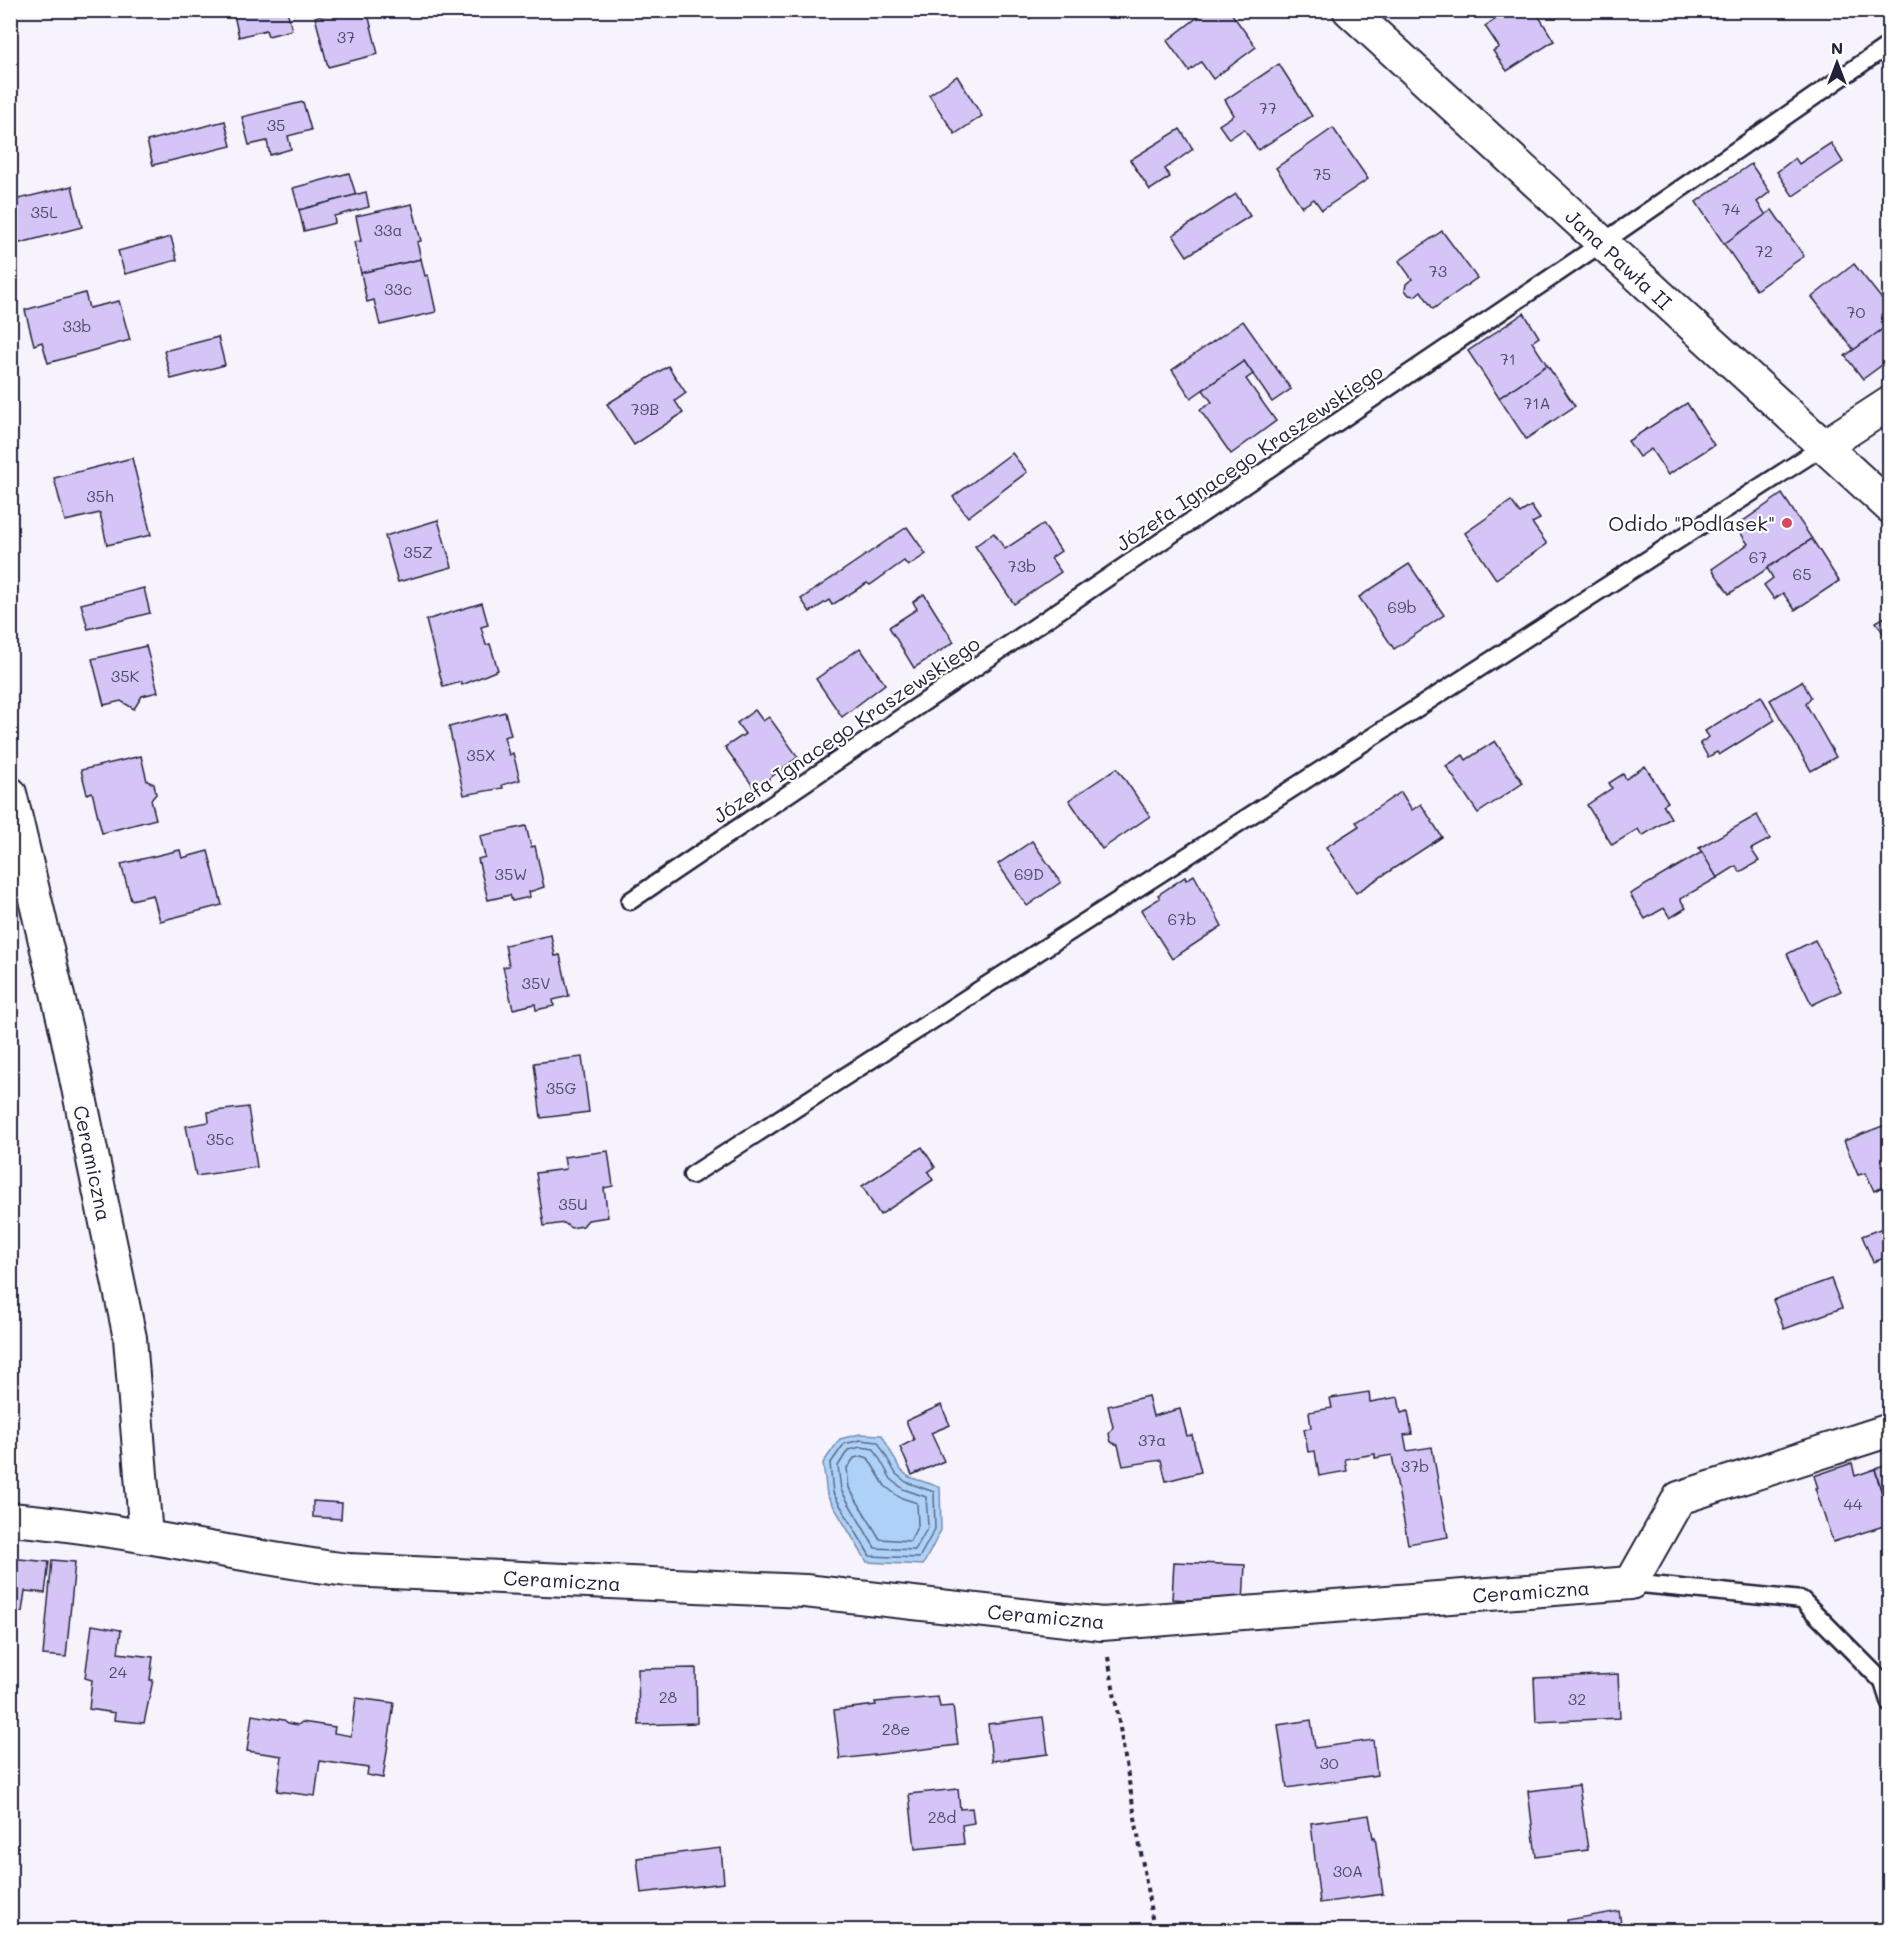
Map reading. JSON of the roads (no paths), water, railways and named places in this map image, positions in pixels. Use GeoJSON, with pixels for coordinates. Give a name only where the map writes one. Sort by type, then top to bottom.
{"type":"FeatureCollection","features":[{"type":"Feature","properties":{"kind":"street","name":"Jana Pawła II"},"geometry":{"type":"LineString","coordinates":[[1349,10],[1890,507]]}},
{"type":"Feature","properties":{"kind":"street"},"geometry":{"type":"LineString","coordinates":[[1824,446],[1890,403]]}},
{"type":"Feature","properties":{"kind":"street","name":"Ceramiczna"},"geometry":{"type":"LineString","coordinates":[[10,793],[66,1030],[130,1338],[146,1537]]}},
{"type":"Feature","properties":{"kind":"street"},"geometry":{"type":"LineString","coordinates":[[1630,1583],[1679,1498],[1890,1430]]}},
{"type":"Feature","properties":{"kind":"street","name":"Ceramiczna"},"geometry":{"type":"LineString","coordinates":[[10,1519],[146,1537],[297,1564],[348,1570],[805,1591],[1102,1624],[1630,1583]]}},
{"type":"Feature","properties":{"kind":"lane","name":"Józefa Ignacego Kraszewskiego"},"geometry":{"type":"LineString","coordinates":[[630,902],[1602,243],[1890,44]]}},
{"type":"Feature","properties":{"kind":"lane"},"geometry":{"type":"LineString","coordinates":[[692,1175],[1824,446]]}},
{"type":"Feature","properties":{"kind":"lane"},"geometry":{"type":"LineString","coordinates":[[1630,1583],[1802,1600],[1883,1682],[1890,1704]]}},
{"type":"Feature","properties":{"kind":"water"},"geometry":{"type":"Polygon","coordinates":[[[860,1434],[882,1435],[900,1469],[909,1477],[940,1487],[941,1530],[923,1565],[867,1562],[827,1495],[823,1463],[840,1439],[860,1434]]]}},
{"type":"Feature","properties":{"kind":"place","name":"Odido \"Podlasek\""},"geometry":{"type":"Point","coordinates":[1787,523]}}]}
